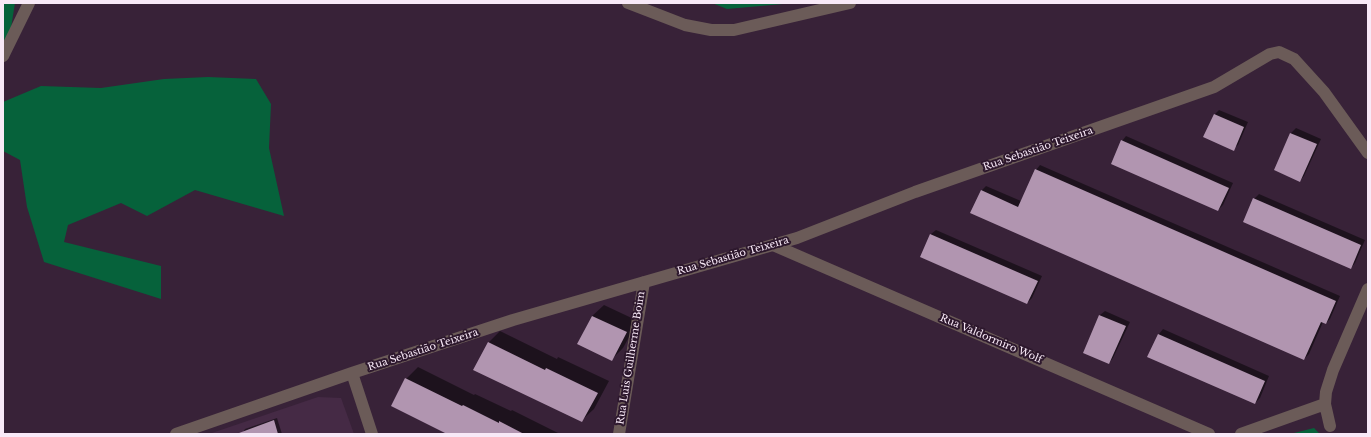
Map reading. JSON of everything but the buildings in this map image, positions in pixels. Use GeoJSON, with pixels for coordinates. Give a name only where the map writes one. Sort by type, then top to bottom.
{"type":"FeatureCollection","features":[{"type":"Feature","properties":{"kind":"street"},"geometry":{"type":"LineString","coordinates":[[3,56],[29,3]]}},
{"type":"Feature","properties":{"kind":"street"},"geometry":{"type":"LineString","coordinates":[[628,3],[685,25],[711,30],[734,30],[850,3]]}},
{"type":"Feature","properties":{"kind":"street","name":"Rua Sebastião Teixeira"},"geometry":{"type":"LineString","coordinates":[[176,434],[352,372],[513,320],[797,238],[915,192],[1214,87],[1270,54],[1279,52],[1294,59],[1312,78],[1368,154]]}},
{"type":"Feature","properties":{"kind":"street","name":"Rua Valdormiro Wolf"},"geometry":{"type":"LineString","coordinates":[[773,245],[1209,434]]}},
{"type":"Feature","properties":{"kind":"street","name":"Rua Luis Guilherme Boim"},"geometry":{"type":"LineString","coordinates":[[619,434],[644,282]]}},
{"type":"Feature","properties":{"kind":"street"},"geometry":{"type":"LineString","coordinates":[[1330,426],[1325,404],[1326,392],[1333,370],[1368,288]]}},
{"type":"Feature","properties":{"kind":"street"},"geometry":{"type":"LineString","coordinates":[[352,372],[372,434]]}},
{"type":"Feature","properties":{"kind":"street"},"geometry":{"type":"LineString","coordinates":[[1241,434],[1325,404]]}},
{"type":"Feature","properties":{"kind":"shaded area"},"geometry":{"type":"Polygon","coordinates":[[[318,397],[341,398],[354,434],[209,434],[318,397]]]}},
{"type":"Feature","properties":{"kind":"green space"},"geometry":{"type":"Polygon","coordinates":[[[3,3],[15,3],[11,28],[3,49],[3,3]]]}},
{"type":"Feature","properties":{"kind":"green space"},"geometry":{"type":"Polygon","coordinates":[[[712,3],[794,3],[727,9],[712,3]]]}},
{"type":"Feature","properties":{"kind":"green space"},"geometry":{"type":"Polygon","coordinates":[[[208,77],[256,79],[271,104],[269,148],[284,216],[195,190],[147,216],[121,203],[68,225],[64,242],[161,266],[161,299],[44,262],[27,207],[20,160],[3,151],[3,102],[41,86],[101,88],[164,79],[208,77]]]}},
{"type":"Feature","properties":{"kind":"green space"},"geometry":{"type":"Polygon","coordinates":[[[1314,428],[1320,434],[1290,434],[1314,428]]]}}]}
